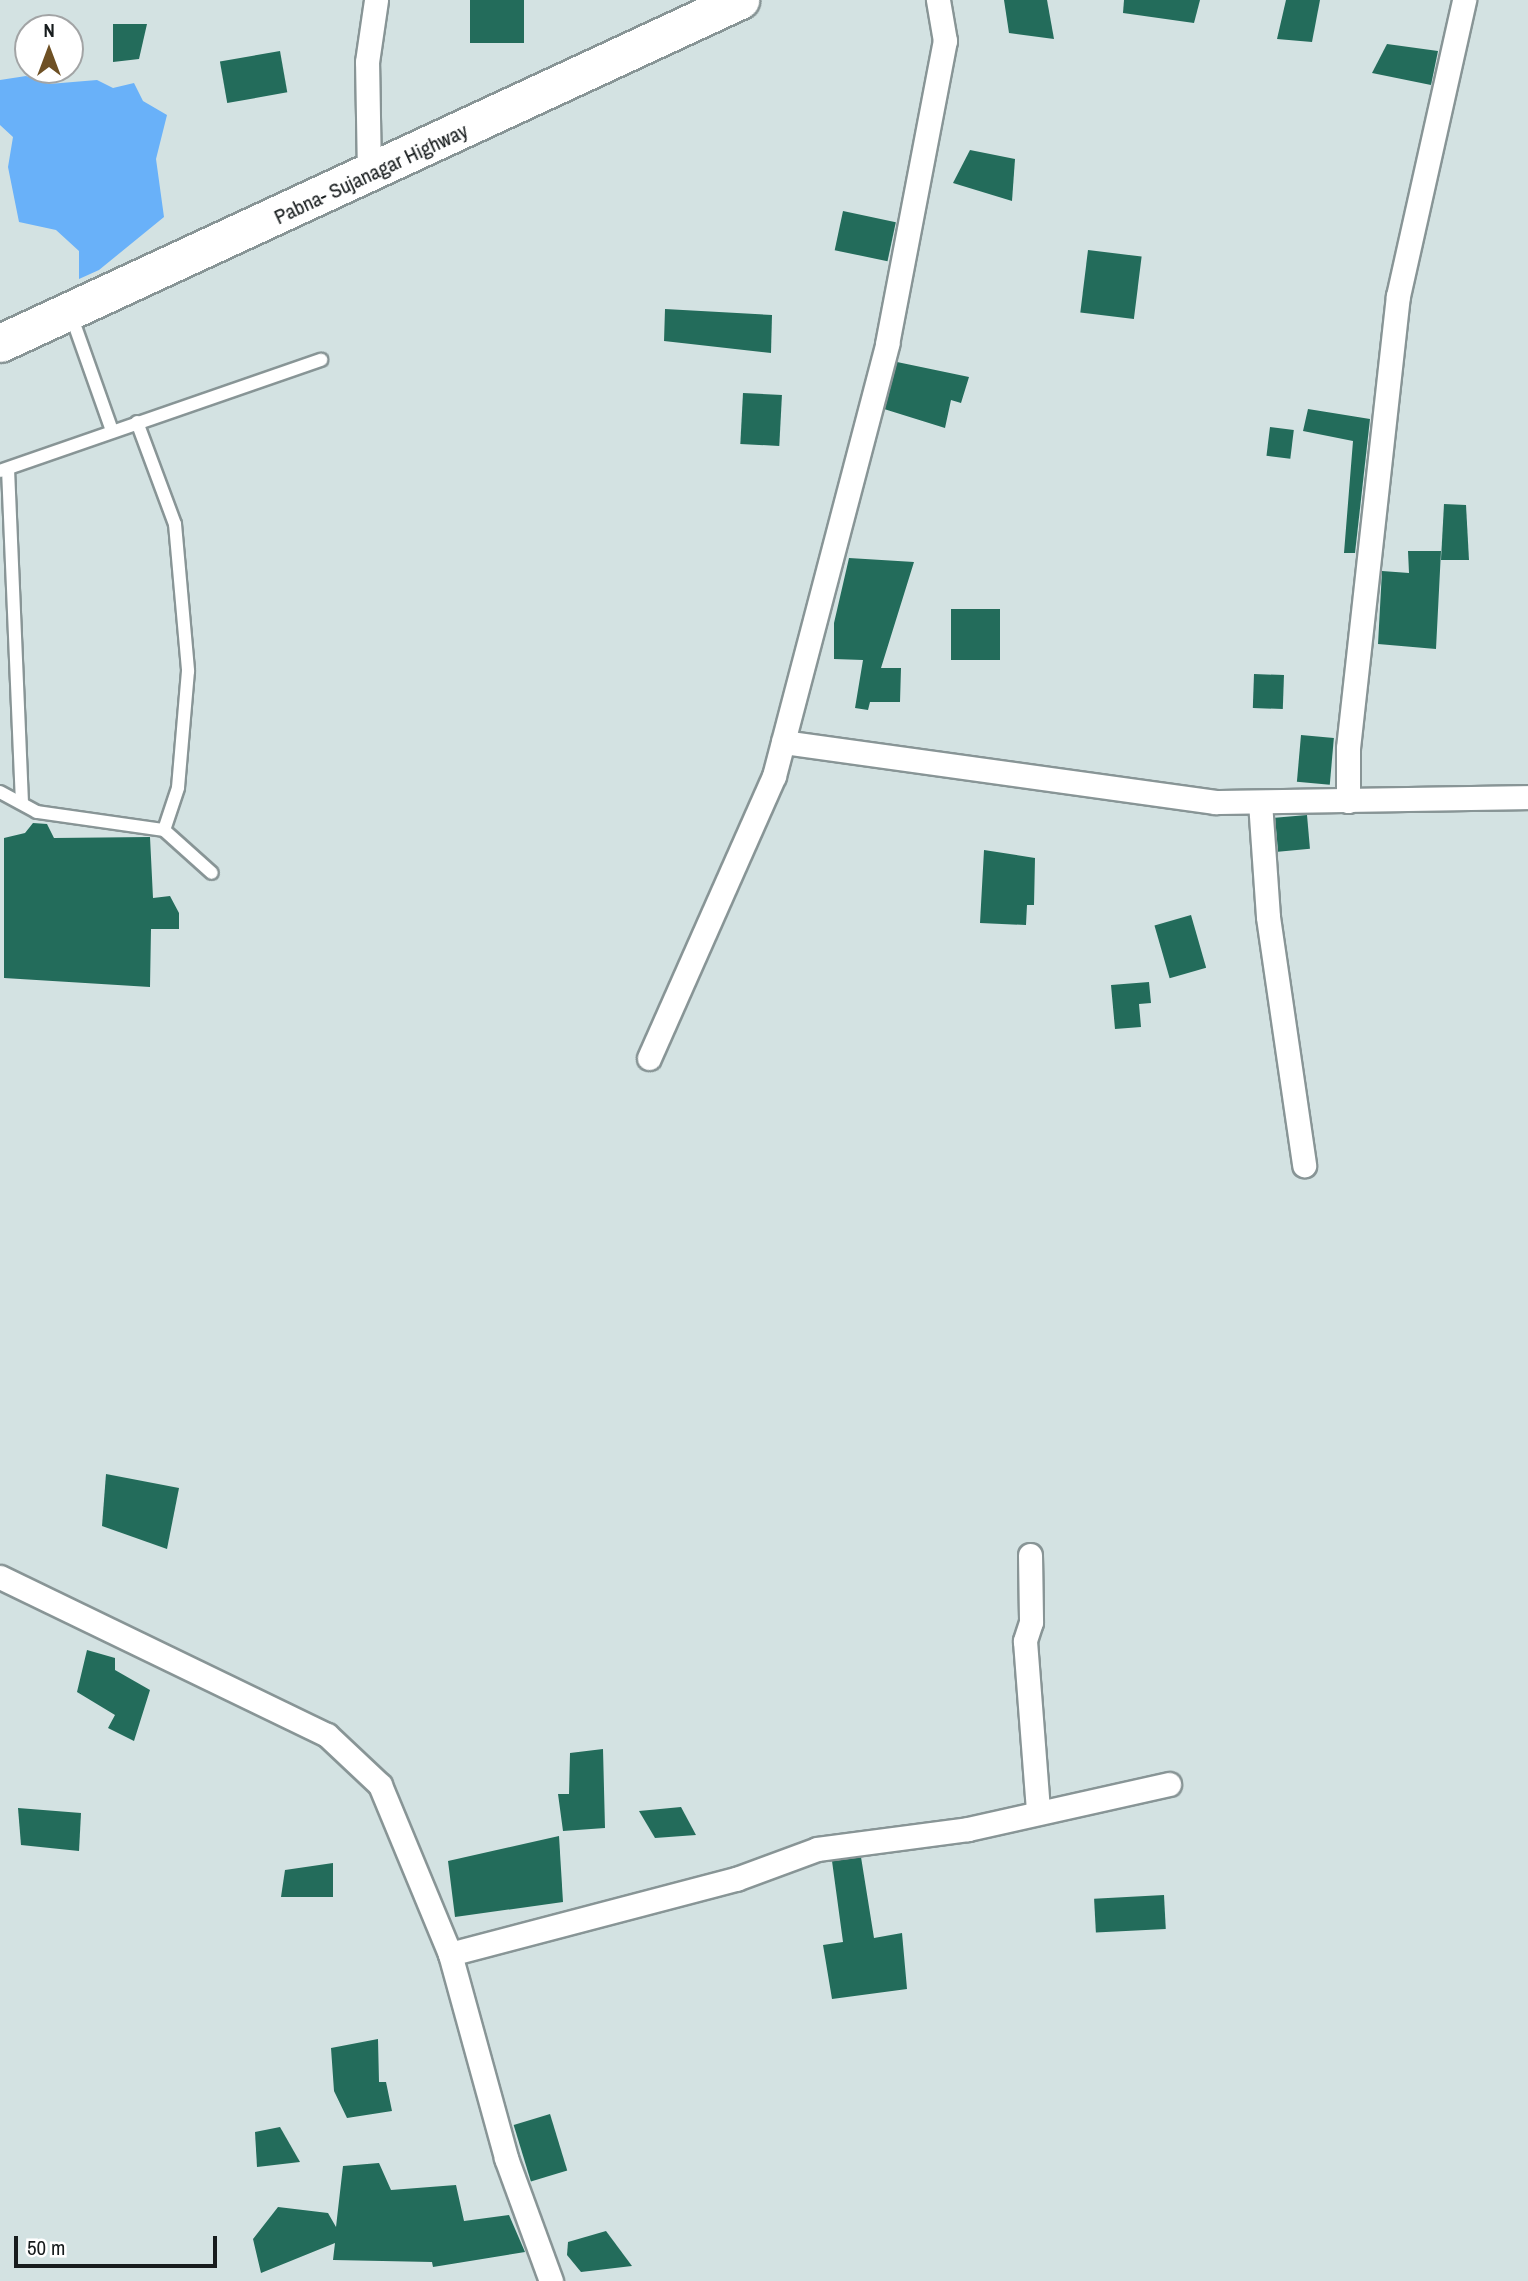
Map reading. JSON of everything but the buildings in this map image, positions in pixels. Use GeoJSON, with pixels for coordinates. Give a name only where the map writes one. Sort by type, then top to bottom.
{"type":"FeatureCollection","features":[{"type":"Feature","properties":{"kind":"main road","name":"Pabna- Sujanagar Highway"},"geometry":{"type":"LineString","coordinates":[[0,343],[71,316],[740,0]]}},
{"type":"Feature","properties":{"kind":"street"},"geometry":{"type":"LineString","coordinates":[[369,174],[367,62],[376,0]]}},
{"type":"Feature","properties":{"kind":"street"},"geometry":{"type":"LineString","coordinates":[[649,1058],[774,776],[887,344],[944,41],[938,0]]}},
{"type":"Feature","properties":{"kind":"street"},"geometry":{"type":"LineString","coordinates":[[1348,801],[1348,748],[1398,296],[1464,0]]}},
{"type":"Feature","properties":{"kind":"street"},"geometry":{"type":"LineString","coordinates":[[783,743],[1202,801],[1528,797]]}},
{"type":"Feature","properties":{"kind":"street"},"geometry":{"type":"LineString","coordinates":[[1260,802],[1268,917],[1304,1165]]}},
{"type":"Feature","properties":{"kind":"street"},"geometry":{"type":"LineString","coordinates":[[1030,1555],[1031,1622],[1025,1641],[1038,1811]]}},
{"type":"Feature","properties":{"kind":"street"},"geometry":{"type":"LineString","coordinates":[[0,1577],[327,1735],[380,1785],[450,1954],[506,2158],[551,2281]]}},
{"type":"Feature","properties":{"kind":"street"},"geometry":{"type":"LineString","coordinates":[[450,1954],[736,1879],[817,1849],[968,1829],[1038,1811],[1169,1784]]}},
{"type":"Feature","properties":{"kind":"lane"},"geometry":{"type":"LineString","coordinates":[[71,316],[113,430]]}},
{"type":"Feature","properties":{"kind":"lane"},"geometry":{"type":"LineString","coordinates":[[22,803],[4,470],[321,360]]}},
{"type":"Feature","properties":{"kind":"lane"},"geometry":{"type":"LineString","coordinates":[[137,422],[175,524],[188,671],[178,788],[164,830]]}},
{"type":"Feature","properties":{"kind":"lane"},"geometry":{"type":"LineString","coordinates":[[0,792],[37,812],[164,830],[212,873]]}},
{"type":"Feature","properties":{"kind":"water"},"geometry":{"type":"Polygon","coordinates":[[[14,78],[14,84],[84,84],[84,81],[97,80],[113,88],[134,83],[143,101],[167,115],[156,159],[164,217],[99,270],[79,279],[79,251],[56,230],[19,222],[8,167],[13,137],[0,125],[0,80],[14,78]]]}}]}
